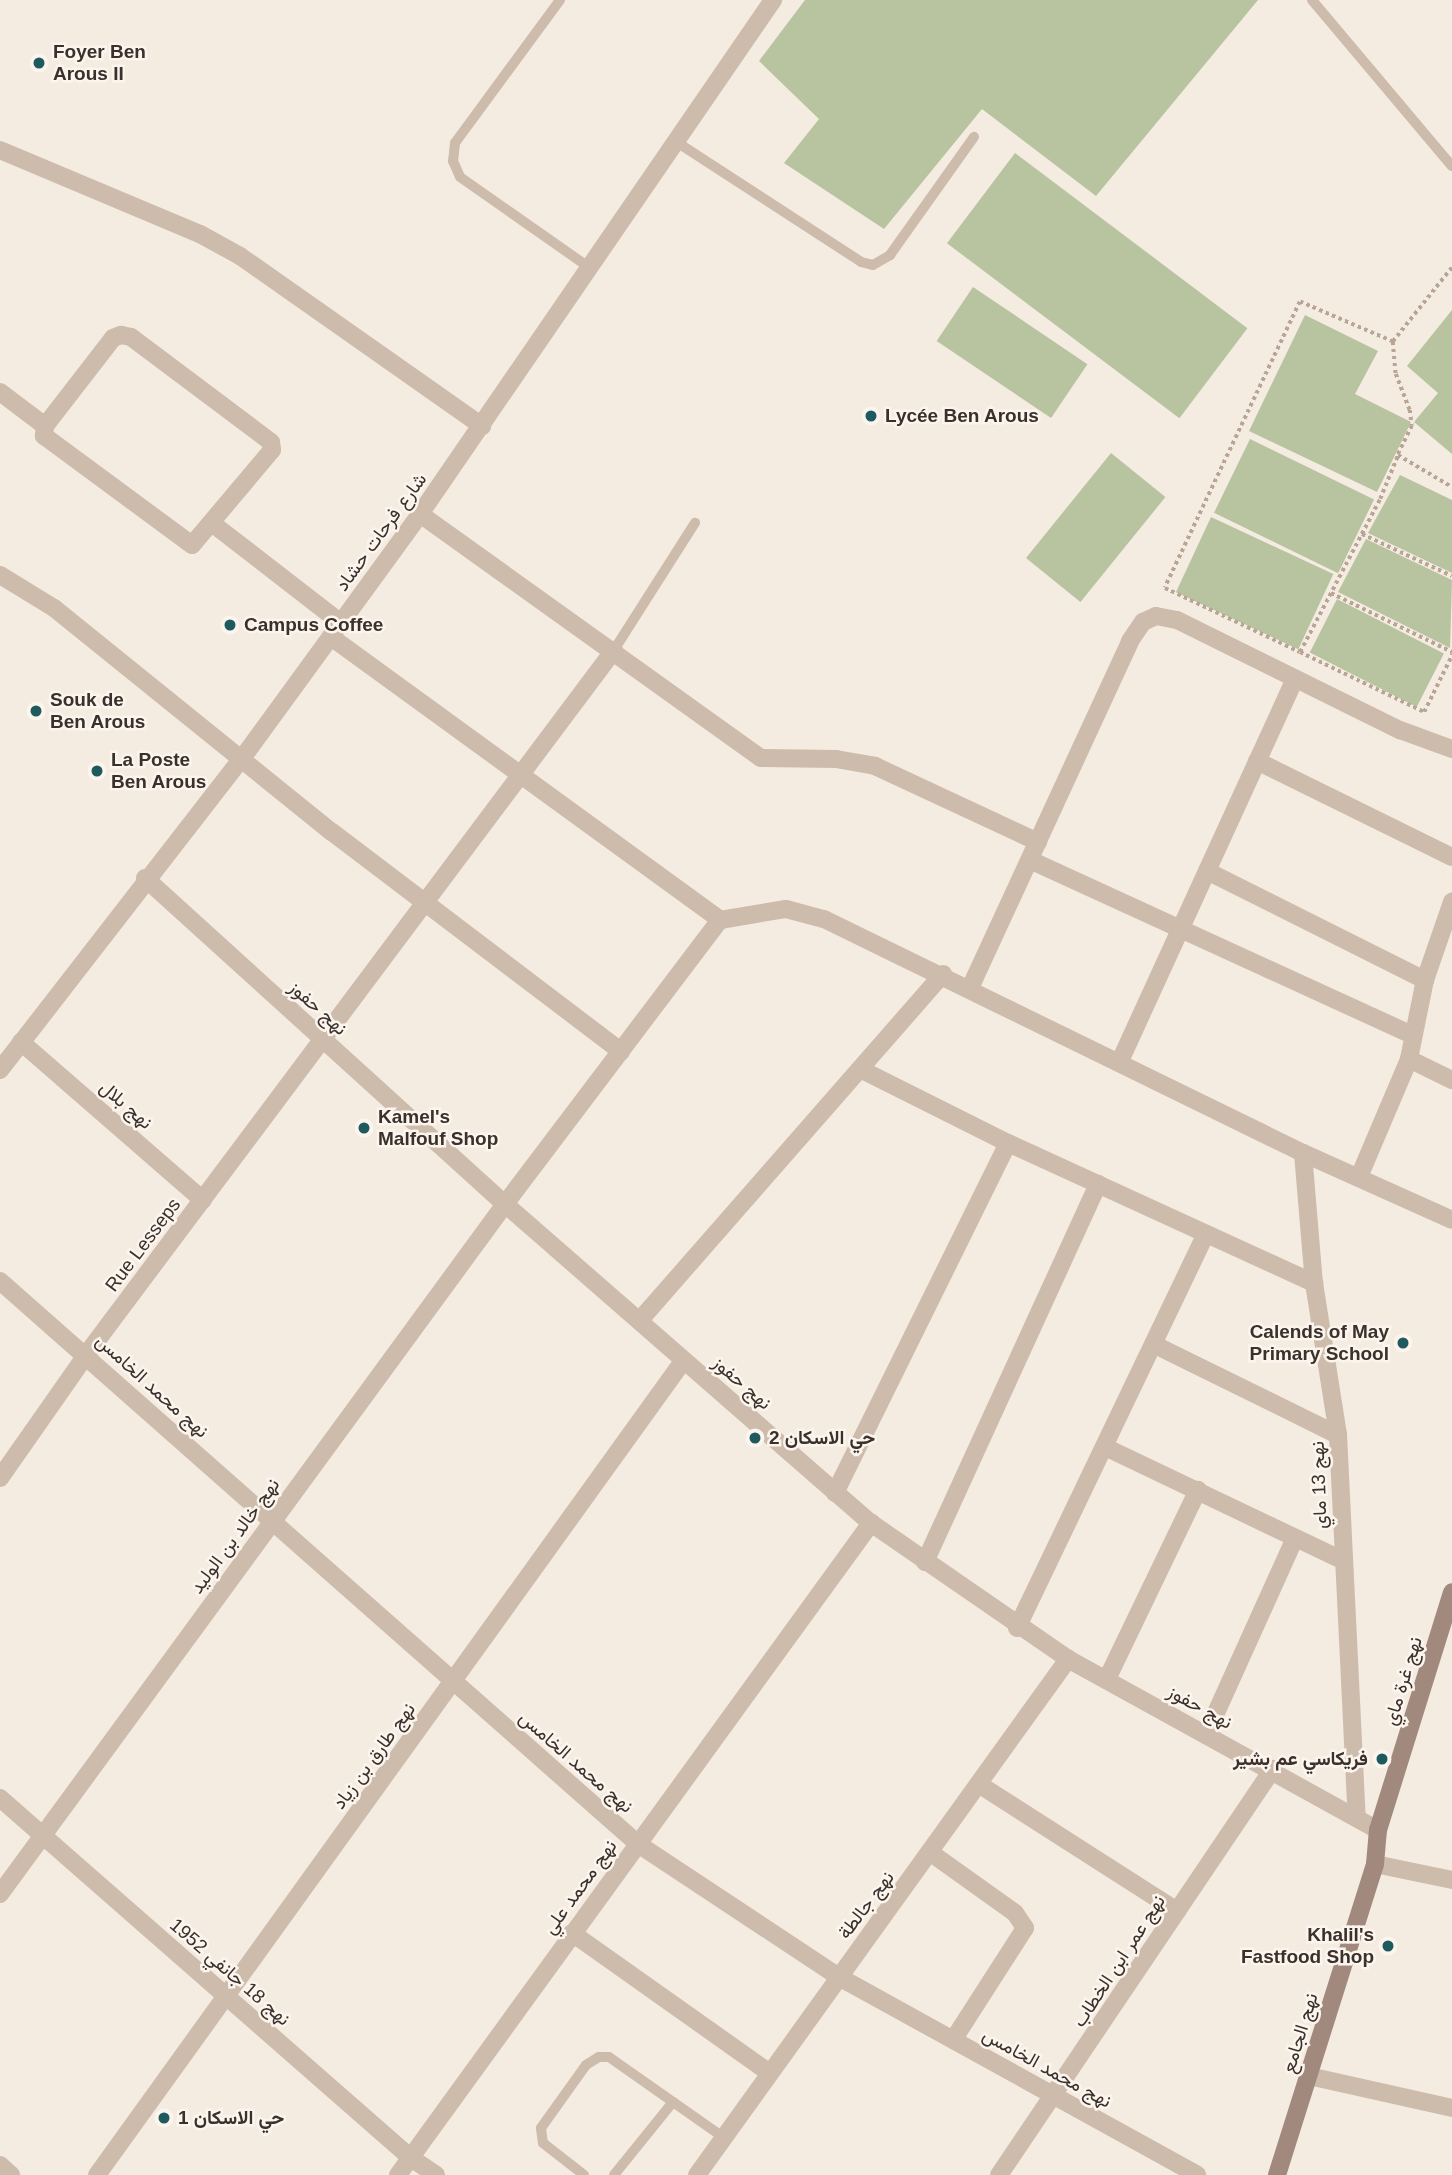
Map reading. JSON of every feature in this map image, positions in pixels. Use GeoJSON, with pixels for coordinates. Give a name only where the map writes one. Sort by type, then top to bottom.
{"type":"FeatureCollection","features":[{"type":"Feature","properties":{"kind":"street","name":"شارع فرحات حشاد"},"geometry":{"type":"LineString","coordinates":[[2,1064],[145,878],[243,757],[420,514],[590,268],[769,1]]}},
{"type":"Feature","properties":{"kind":"street"},"geometry":{"type":"LineString","coordinates":[[0,150],[200,234],[240,256],[482,426]]}},
{"type":"Feature","properties":{"kind":"street"},"geometry":{"type":"LineString","coordinates":[[0,392],[45,426],[47,440],[185,543],[200,540],[272,450],[271,442],[131,337],[113,338],[45,426]]}},
{"type":"Feature","properties":{"kind":"street"},"geometry":{"type":"LineString","coordinates":[[420,514],[614,650],[761,758],[836,760],[875,766],[1038,842]]}},
{"type":"Feature","properties":{"kind":"street"},"geometry":{"type":"LineString","coordinates":[[213,524],[336,630],[519,777],[720,920],[762,911],[803,912],[970,988],[1303,1153],[1452,1220]]}},
{"type":"Feature","properties":{"kind":"street"},"geometry":{"type":"LineString","coordinates":[[0,575],[54,608],[425,904],[621,1051]]}},
{"type":"Feature","properties":{"kind":"street"},"geometry":{"type":"LineString","coordinates":[[970,988],[1130,641],[1143,622],[1156,616],[1177,620],[1400,730],[1452,749]]}},
{"type":"Feature","properties":{"kind":"street","name":"Rue Lesseps"},"geometry":{"type":"LineString","coordinates":[[0,1478],[86,1354],[324,1041],[614,650]]}},
{"type":"Feature","properties":{"kind":"street"},"geometry":{"type":"LineString","coordinates":[[1120,1061],[1179,927],[1295,679]]}},
{"type":"Feature","properties":{"kind":"street"},"geometry":{"type":"LineString","coordinates":[[1257,761],[1452,858]]}},
{"type":"Feature","properties":{"kind":"street"},"geometry":{"type":"LineString","coordinates":[[1030,860],[1412,1035]]}},
{"type":"Feature","properties":{"kind":"street"},"geometry":{"type":"LineString","coordinates":[[1207,872],[1425,980]]}},
{"type":"Feature","properties":{"kind":"street","name":"نهج حفوز"},"geometry":{"type":"LineString","coordinates":[[145,878],[505,1204],[871,1523],[1017,1628],[1068,1659],[1273,1769],[1378,1830]]}},
{"type":"Feature","properties":{"kind":"street"},"geometry":{"type":"LineString","coordinates":[[1359,1177],[1409,1059],[1425,980],[1452,902]]}},
{"type":"Feature","properties":{"kind":"street","name":"نهج خالد بن الوليد"},"geometry":{"type":"LineString","coordinates":[[0,1894],[505,1204],[720,920]]}},
{"type":"Feature","properties":{"kind":"street"},"geometry":{"type":"LineString","coordinates":[[640,1320],[943,975]]}},
{"type":"Feature","properties":{"kind":"street","name":"نهج بلال"},"geometry":{"type":"LineString","coordinates":[[21,1042],[204,1200]]}},
{"type":"Feature","properties":{"kind":"street"},"geometry":{"type":"LineString","coordinates":[[1409,1059],[1452,1080]]}},
{"type":"Feature","properties":{"kind":"street"},"geometry":{"type":"LineString","coordinates":[[862,1070],[1008,1143],[1314,1283]]}},
{"type":"Feature","properties":{"kind":"street"},"geometry":{"type":"LineString","coordinates":[[835,1493],[1008,1143]]}},
{"type":"Feature","properties":{"kind":"street","name":"نهج 13 ماي"},"geometry":{"type":"LineString","coordinates":[[1303,1153],[1314,1283],[1338,1435],[1342,1560],[1357,1817]]}},
{"type":"Feature","properties":{"kind":"street"},"geometry":{"type":"LineString","coordinates":[[925,1562],[1098,1184]]}},
{"type":"Feature","properties":{"kind":"street"},"geometry":{"type":"LineString","coordinates":[[1017,1628],[1206,1234]]}},
{"type":"Feature","properties":{"kind":"street","name":"نهج محمد الخامس"},"geometry":{"type":"LineString","coordinates":[[0,1281],[86,1354],[453,1683],[638,1844],[839,1977],[1197,2175]]}},
{"type":"Feature","properties":{"kind":"street"},"geometry":{"type":"LineString","coordinates":[[1155,1345],[1338,1435]]}},
{"type":"Feature","properties":{"kind":"street","name":"نهج طارق بن زياد"},"geometry":{"type":"LineString","coordinates":[[97,2175],[684,1360]]}},
{"type":"Feature","properties":{"kind":"street"},"geometry":{"type":"LineString","coordinates":[[1105,1447],[1342,1560]]}},
{"type":"Feature","properties":{"kind":"street"},"geometry":{"type":"LineString","coordinates":[[1107,1679],[1198,1490]]}},
{"type":"Feature","properties":{"kind":"street","name":"نهج محمد علي"},"geometry":{"type":"LineString","coordinates":[[398,2175],[871,1523]]}},
{"type":"Feature","properties":{"kind":"street"},"geometry":{"type":"LineString","coordinates":[[1206,1735],[1295,1538]]}},
{"type":"Feature","properties":{"kind":"street","name":"نهج غرة ماي"},"geometry":{"type":"LineString","coordinates":[[1375,1864],[1378,1830],[1446,1637],[1452,1592]]}},
{"type":"Feature","properties":{"kind":"street","name":"نهج جالطة"},"geometry":{"type":"LineString","coordinates":[[697,2175],[932,1853],[1068,1659]]}},
{"type":"Feature","properties":{"kind":"street","name":"نهج عمر ابن الخطاب"},"geometry":{"type":"LineString","coordinates":[[999,2175],[1056,2097],[1273,1769]]}},
{"type":"Feature","properties":{"kind":"street"},"geometry":{"type":"LineString","coordinates":[[980,1785],[1177,1911]]}},
{"type":"Feature","properties":{"kind":"street","name":"نهج 18 جانفي 1952"},"geometry":{"type":"LineString","coordinates":[[0,1798],[411,2158],[436,2175]]}},
{"type":"Feature","properties":{"kind":"street"},"geometry":{"type":"LineString","coordinates":[[932,1853],[1015,1913],[1025,1928],[953,2040]]}},
{"type":"Feature","properties":{"kind":"street"},"geometry":{"type":"LineString","coordinates":[[1375,1864],[1452,1880]]}},
{"type":"Feature","properties":{"kind":"street","name":"نهج الجامع"},"geometry":{"type":"LineString","coordinates":[[1278,2175],[1375,1864]]}},
{"type":"Feature","properties":{"kind":"street"},"geometry":{"type":"LineString","coordinates":[[572,1933],[770,2073]]}},
{"type":"Feature","properties":{"kind":"street"},"geometry":{"type":"LineString","coordinates":[[1309,2076],[1452,2108]]}},
{"type":"Feature","properties":{"kind":"street"},"geometry":{"type":"LineString","coordinates":[[0,2165],[11,2175]]}},
{"type":"Feature","properties":{"kind":"lane"},"geometry":{"type":"LineString","coordinates":[[561,0],[455,143],[453,161],[460,177],[590,268]]}},
{"type":"Feature","properties":{"kind":"lane"},"geometry":{"type":"LineString","coordinates":[[1312,0],[1452,166]]}},
{"type":"Feature","properties":{"kind":"lane"},"geometry":{"type":"LineString","coordinates":[[675,141],[861,262],[873,265],[885,260],[974,136]]}},
{"type":"Feature","properties":{"kind":"lane"},"geometry":{"type":"LineString","coordinates":[[614,650],[695,523]]}},
{"type":"Feature","properties":{"kind":"lane"},"geometry":{"type":"LineString","coordinates":[[584,2175],[543,2143],[541,2128],[592,2060],[609,2057],[723,2137]]}},
{"type":"Feature","properties":{"kind":"lane"},"geometry":{"type":"LineString","coordinates":[[614,2175],[673,2102]]}},
{"type":"Feature","properties":{"kind":"path"},"geometry":{"type":"LineString","coordinates":[[1300,652],[1362,533],[1412,426],[1410,410],[1396,374],[1394,342],[1452,268]]}},
{"type":"Feature","properties":{"kind":"path"},"geometry":{"type":"LineString","coordinates":[[1331,593],[1452,653],[1424,712],[1165,588],[1300,302],[1394,342]]}},
{"type":"Feature","properties":{"kind":"path"},"geometry":{"type":"LineString","coordinates":[[1398,455],[1452,487]]}},
{"type":"Feature","properties":{"kind":"path"},"geometry":{"type":"LineString","coordinates":[[1362,533],[1452,576]]}},
{"type":"Feature","properties":{"kind":"green space"},"geometry":{"type":"Polygon","coordinates":[[[805,0],[1258,0],[1096,196],[982,109],[884,229],[784,163],[819,119],[759,61],[805,0]]]}},
{"type":"Feature","properties":{"kind":"green space"},"geometry":{"type":"Polygon","coordinates":[[[1015,153],[1247,328],[1179,418],[947,243],[1015,153]]]}},
{"type":"Feature","properties":{"kind":"green space"},"geometry":{"type":"Polygon","coordinates":[[[973,287],[1087,364],[1051,418],[937,341],[973,287]]]}},
{"type":"Feature","properties":{"kind":"green space"},"geometry":{"type":"Polygon","coordinates":[[[1452,310],[1452,454],[1414,422],[1438,393],[1407,366],[1452,310]]]}},
{"type":"Feature","properties":{"kind":"green space"},"geometry":{"type":"Polygon","coordinates":[[[1305,315],[1378,351],[1355,394],[1411,422],[1377,492],[1249,431],[1305,315]]]}},
{"type":"Feature","properties":{"kind":"green space"},"geometry":{"type":"Polygon","coordinates":[[[1250,439],[1374,499],[1338,573],[1214,513],[1250,439]]]}},
{"type":"Feature","properties":{"kind":"green space"},"geometry":{"type":"Polygon","coordinates":[[[1111,453],[1165,497],[1080,602],[1026,558],[1111,453]]]}},
{"type":"Feature","properties":{"kind":"green space"},"geometry":{"type":"Polygon","coordinates":[[[1400,475],[1452,500],[1452,573],[1368,533],[1400,475]]]}},
{"type":"Feature","properties":{"kind":"green space"},"geometry":{"type":"Polygon","coordinates":[[[1211,517],[1333,574],[1298,649],[1176,592],[1211,517]]]}},
{"type":"Feature","properties":{"kind":"green space"},"geometry":{"type":"Polygon","coordinates":[[[1366,539],[1452,580],[1450,648],[1338,592],[1366,539]]]}},
{"type":"Feature","properties":{"kind":"green space"},"geometry":{"type":"Polygon","coordinates":[[[1337,599],[1444,653],[1417,707],[1310,652],[1337,599]]]}},
{"type":"Feature","properties":{"kind":"place","name":"Foyer Ben Arous II"},"geometry":{"type":"Point","coordinates":[39,63]}},
{"type":"Feature","properties":{"kind":"place","name":"Lycée Ben Arous"},"geometry":{"type":"Point","coordinates":[871,416]}},
{"type":"Feature","properties":{"kind":"place","name":"Campus Coffee"},"geometry":{"type":"Point","coordinates":[230,625]}},
{"type":"Feature","properties":{"kind":"place","name":"Souk de Ben Arous"},"geometry":{"type":"Point","coordinates":[36,711]}},
{"type":"Feature","properties":{"kind":"place","name":"La Poste Ben Arous"},"geometry":{"type":"Point","coordinates":[97,771]}},
{"type":"Feature","properties":{"kind":"place","name":"Kamel's Malfouf Shop"},"geometry":{"type":"Point","coordinates":[364,1128]}},
{"type":"Feature","properties":{"kind":"place","name":"Calends of May Primary School"},"geometry":{"type":"Point","coordinates":[1403,1343]}},
{"type":"Feature","properties":{"kind":"place","name":"حي الاسكان 2"},"geometry":{"type":"Point","coordinates":[755,1438]}},
{"type":"Feature","properties":{"kind":"place","name":"فريكاسي عم بشير"},"geometry":{"type":"Point","coordinates":[1382,1759]}},
{"type":"Feature","properties":{"kind":"place","name":"Khalil's Fastfood Shop"},"geometry":{"type":"Point","coordinates":[1388,1946]}},
{"type":"Feature","properties":{"kind":"place","name":"1 حي الاسكان"},"geometry":{"type":"Point","coordinates":[164,2118]}}]}
